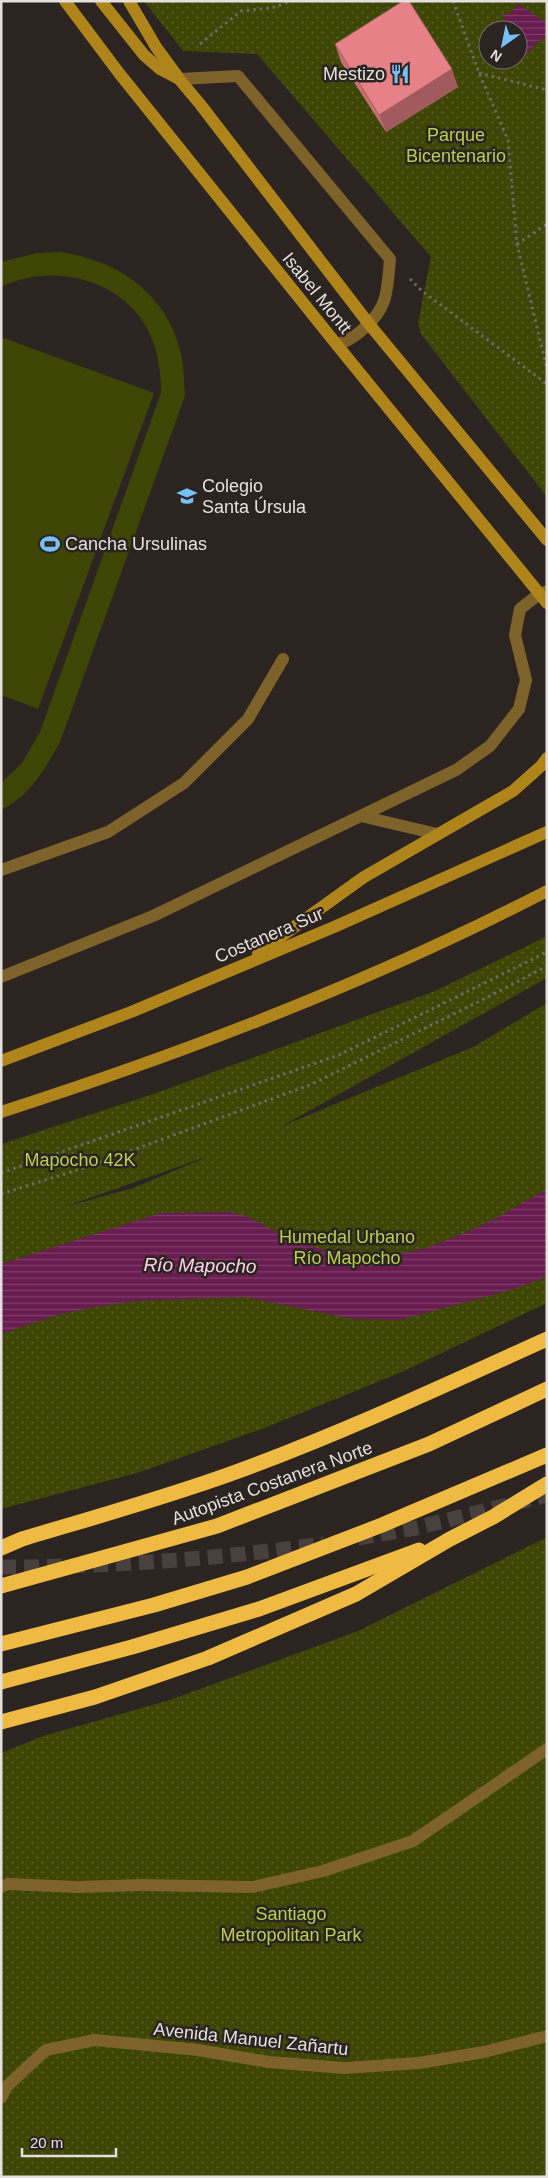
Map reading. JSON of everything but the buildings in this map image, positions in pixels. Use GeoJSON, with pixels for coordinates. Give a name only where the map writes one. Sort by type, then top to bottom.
{"type":"FeatureCollection","features":[{"type":"Feature","properties":{"kind":"highway"},"geometry":{"type":"LineString","coordinates":[[1,1548],[22,1539],[185,1489],[278,1456],[372,1417],[547,1339]]}},
{"type":"Feature","properties":{"kind":"highway","name":"Autopista Costanera Norte"},"geometry":{"type":"LineString","coordinates":[[1,1586],[217,1526],[429,1444],[547,1389]]}},
{"type":"Feature","properties":{"kind":"highway"},"geometry":{"type":"LineString","coordinates":[[1,1644],[154,1605],[246,1577],[382,1525],[547,1455]]}},
{"type":"Feature","properties":{"kind":"highway"},"geometry":{"type":"LineString","coordinates":[[1,1722],[95,1697],[208,1658],[356,1594],[450,1539],[493,1517],[547,1484]]}},
{"type":"Feature","properties":{"kind":"highway"},"geometry":{"type":"LineString","coordinates":[[1,1682],[132,1647],[258,1609],[450,1539]]}},
{"type":"Feature","properties":{"kind":"main road","name":"Isabel Montt"},"geometry":{"type":"LineString","coordinates":[[65,1],[119,73],[336,345],[544,596]]}},
{"type":"Feature","properties":{"kind":"main road","name":"Isabel Montt"},"geometry":{"type":"LineString","coordinates":[[100,1],[144,55],[160,70],[179,79],[368,324],[547,540]]}},
{"type":"Feature","properties":{"kind":"main road"},"geometry":{"type":"LineString","coordinates":[[129,1],[156,47],[179,79]]}},
{"type":"Feature","properties":{"kind":"main road"},"geometry":{"type":"LineString","coordinates":[[241,965],[364,877],[513,791],[541,766],[547,758]]}},
{"type":"Feature","properties":{"kind":"main road","name":"Costanera Sur"},"geometry":{"type":"LineString","coordinates":[[1,1061],[131,1012],[419,890],[547,832]]}},
{"type":"Feature","properties":{"kind":"main road"},"geometry":{"type":"LineString","coordinates":[[1,1112],[80,1087],[197,1045],[312,999],[425,949],[547,891]]}},
{"type":"Feature","properties":{"kind":"street"},"geometry":{"type":"LineString","coordinates":[[179,79],[238,76],[390,259],[385,299],[368,324],[348,341],[336,345]]}},
{"type":"Feature","properties":{"kind":"street"},"geometry":{"type":"LineString","coordinates":[[1,977],[153,916],[456,770],[490,746],[519,709],[526,680],[515,635],[520,609],[544,596]]}},
{"type":"Feature","properties":{"kind":"street"},"geometry":{"type":"LineString","coordinates":[[1,870],[108,832],[184,783],[248,719],[284,659]]}},
{"type":"Feature","properties":{"kind":"street"},"geometry":{"type":"LineString","coordinates":[[360,816],[437,834]]}},
{"type":"Feature","properties":{"kind":"street"},"geometry":{"type":"LineString","coordinates":[[1,1886],[8,1884],[77,1887],[142,1885],[253,1887],[332,1868],[412,1841],[547,1749]]}},
{"type":"Feature","properties":{"kind":"street","name":"Avenida Manuel Zañartu"},"geometry":{"type":"LineString","coordinates":[[1,2098],[8,2086],[46,2050],[95,2040],[198,2050],[269,2062],[344,2068],[419,2063],[484,2052],[547,2036]]}},
{"type":"Feature","properties":{"kind":"path"},"geometry":{"type":"LineString","coordinates":[[200,44],[241,11],[271,8],[293,1]]}},
{"type":"Feature","properties":{"kind":"path"},"geometry":{"type":"LineString","coordinates":[[453,1],[479,73],[508,140],[517,244],[547,369]]}},
{"type":"Feature","properties":{"kind":"path"},"geometry":{"type":"LineString","coordinates":[[479,73],[547,90]]}},
{"type":"Feature","properties":{"kind":"path"},"geometry":{"type":"LineString","coordinates":[[517,244],[547,224]]}},
{"type":"Feature","properties":{"kind":"path"},"geometry":{"type":"LineString","coordinates":[[390,259],[422,291],[547,384]]}},
{"type":"Feature","properties":{"kind":"path"},"geometry":{"type":"LineString","coordinates":[[1,1173],[339,1055],[547,952]]}},
{"type":"Feature","properties":{"kind":"path"},"geometry":{"type":"LineString","coordinates":[[1,1194],[90,1166],[312,1084],[547,966]]}},
{"type":"Feature","properties":{"kind":"path"},"geometry":{"type":"LineString","coordinates":[[542,2177],[547,2175]]}},
{"type":"Feature","properties":{"kind":"green space","name":"Parque Bicentenario"},"geometry":{"type":"Polygon","coordinates":[[[144,1],[547,1],[547,497],[421,334],[418,323],[431,257],[257,54],[183,51],[144,1]]]}},
{"type":"Feature","properties":{"kind":"green space"},"geometry":{"type":"Polygon","coordinates":[[[60,252],[81,256],[119,271],[136,282],[150,296],[163,311],[173,329],[180,350],[185,396],[60,742],[36,781],[20,797],[1,810],[1,783],[22,763],[40,732],[161,393],[158,361],[148,330],[136,312],[121,298],[103,287],[83,280],[62,276],[41,276],[1,287],[1,262],[37,253],[60,252]]]}},
{"type":"Feature","properties":{"kind":"green space","name":"Cancha Ursulinas"},"geometry":{"type":"Polygon","coordinates":[[[1,337],[154,393],[38,709],[1,695],[1,337]]]}},
{"type":"Feature","properties":{"kind":"green space","name":"Humedal Urbano Río Mapocho"},"geometry":{"type":"Polygon","coordinates":[[[547,936],[547,978],[282,1126],[473,1047],[547,1003],[547,1303],[402,1372],[262,1429],[137,1473],[1,1509],[1,1144],[159,1092],[435,991],[547,936]],[[212,1155],[64,1207],[133,1188],[212,1155]]]}},
{"type":"Feature","properties":{"kind":"green space","name":"Santiago Metropolitan Park"},"geometry":{"type":"Polygon","coordinates":[[[547,1537],[547,2177],[1,2177],[1,1753],[43,1736],[170,1700],[358,1631],[547,1537]]]}},
{"type":"Feature","properties":{"kind":"water"},"geometry":{"type":"Polygon","coordinates":[[[518,4],[547,23],[547,37],[537,42],[528,52],[528,20],[505,20],[501,14],[509,14],[518,4]]]}},
{"type":"Feature","properties":{"kind":"water","name":"Río Mapocho"},"geometry":{"type":"Polygon","coordinates":[[[547,1189],[547,1276],[514,1289],[399,1320],[353,1319],[245,1297],[136,1301],[101,1306],[60,1314],[1,1334],[1,1264],[161,1213],[229,1212],[246,1216],[289,1239],[323,1250],[397,1254],[426,1248],[467,1232],[547,1189]]]}},
{"type":"Feature","properties":{"kind":"tunnel"},"geometry":{"type":"LineString","coordinates":[[358,1538],[416,1528],[547,1495]]}},
{"type":"Feature","properties":{"kind":"tunnel"},"geometry":{"type":"LineString","coordinates":[[1,1567],[82,1566],[163,1561],[323,1544]]}},
{"type":"Feature","properties":{"kind":"place","name":"Mestizo"},"geometry":{"type":"Point","coordinates":[400,74]}},
{"type":"Feature","properties":{"kind":"place","name":"Colegio Santa Úrsula"},"geometry":{"type":"Point","coordinates":[187,496]}},
{"type":"Feature","properties":{"kind":"place","name":"Cancha Ursulinas"},"geometry":{"type":"Point","coordinates":[50,544]}},
{"type":"Feature","properties":{"kind":"park label","name":"Mapocho 42K"},"geometry":{"type":"Point","coordinates":[80,1160]}}]}
